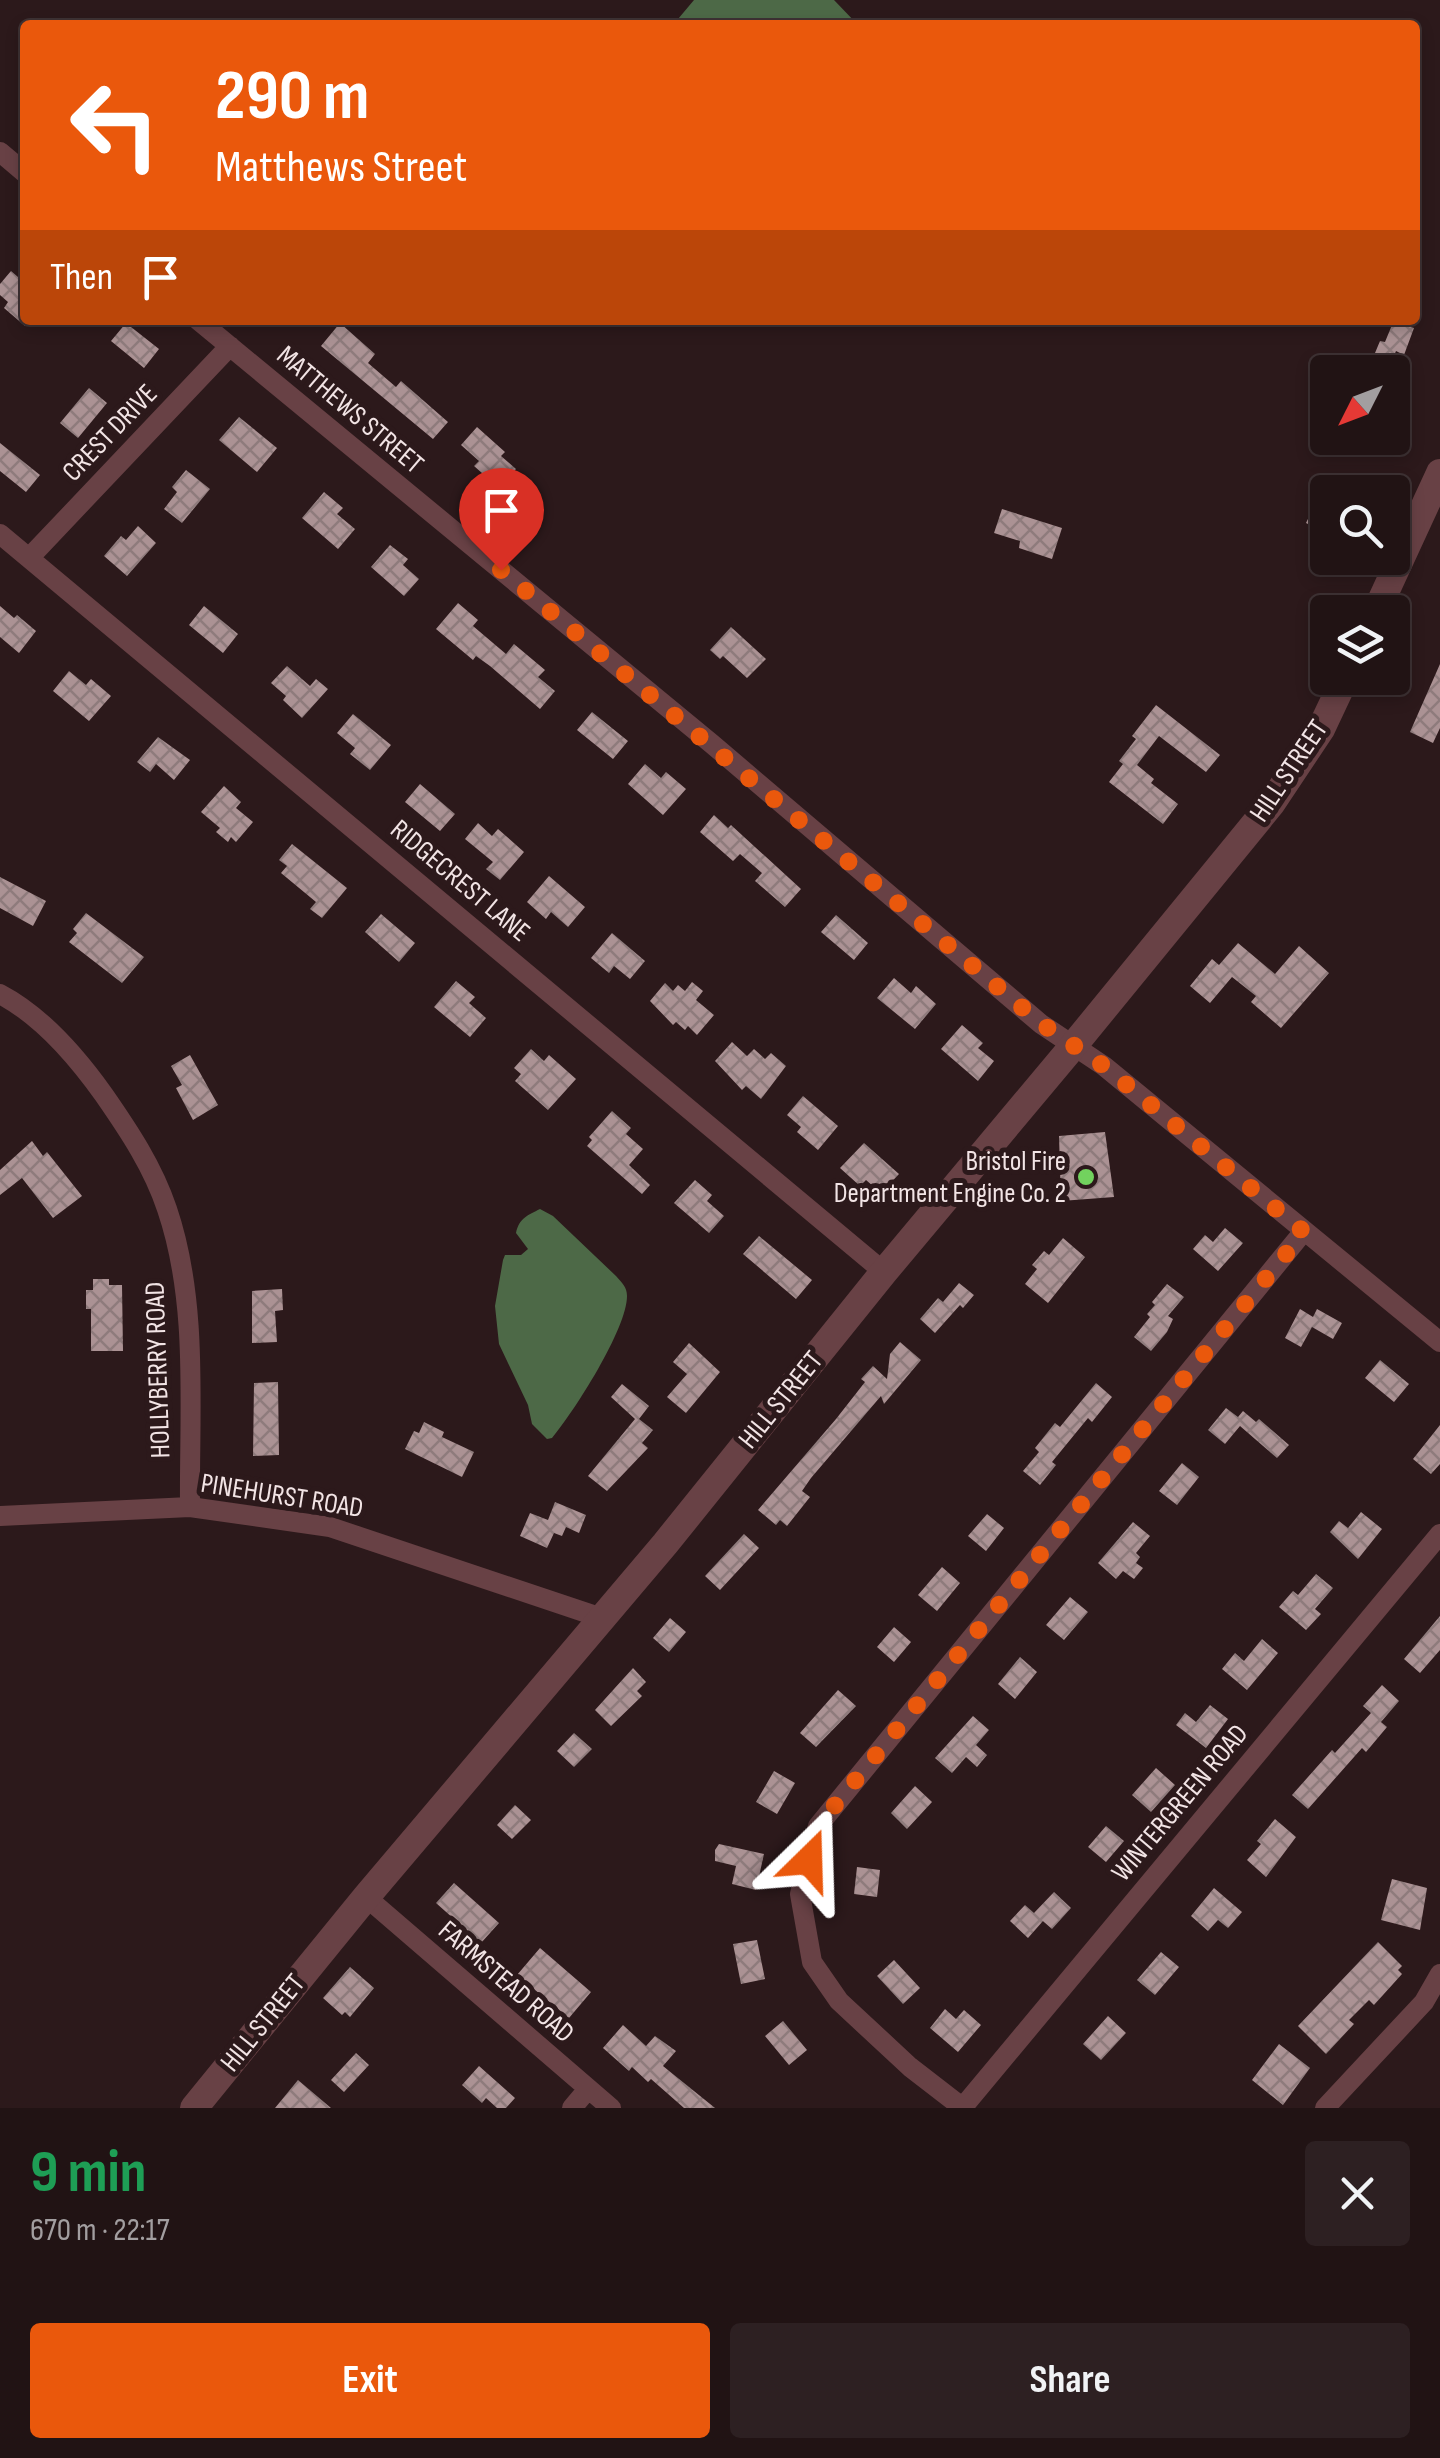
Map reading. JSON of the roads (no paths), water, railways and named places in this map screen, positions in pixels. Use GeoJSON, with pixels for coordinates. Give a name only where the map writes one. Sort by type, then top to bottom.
{"type":"FeatureCollection","features":[{"type":"Feature","properties":{"kind":"street"},"geometry":{"type":"LineString","coordinates":[[0,152],[20,170]]}},
{"type":"Feature","properties":{"kind":"street","name":"MATTHEWS STREET"},"geometry":{"type":"LineString","coordinates":[[204,325],[712,744],[1042,1024],[1104,1066],[1440,1342]]}},
{"type":"Feature","properties":{"kind":"street","name":"CREST DRIVE"},"geometry":{"type":"LineString","coordinates":[[29,558],[230,346]]}},
{"type":"Feature","properties":{"kind":"street"},"geometry":{"type":"LineString","coordinates":[[1384,595],[1440,473]]}},
{"type":"Feature","properties":{"kind":"street","name":"RIDGECREST LANE"},"geometry":{"type":"LineString","coordinates":[[0,534],[884,1272]]}},
{"type":"Feature","properties":{"kind":"street","name":"HILL STREET"},"geometry":{"type":"LineString","coordinates":[[194,2108],[1271,804],[1321,729],[1337,695]]}},
{"type":"Feature","properties":{"kind":"street","name":"HOLLYBERRY ROAD"},"geometry":{"type":"LineString","coordinates":[[0,994],[56,1038],[86,1068],[137,1142],[167,1209],[184,1280],[189,1355],[190,1507]]}},
{"type":"Feature","properties":{"kind":"street"},"geometry":{"type":"LineString","coordinates":[[963,2108],[910,2067],[839,2002],[812,1962],[800,1894],[818,1826],[1304,1232]]}},
{"type":"Feature","properties":{"kind":"street","name":"PINEHURST ROAD"},"geometry":{"type":"LineString","coordinates":[[0,1516],[190,1507],[330,1527],[602,1618]]}},
{"type":"Feature","properties":{"kind":"street","name":"WINTERGREEN ROAD"},"geometry":{"type":"LineString","coordinates":[[963,2108],[1440,1534]]}},
{"type":"Feature","properties":{"kind":"street","name":"FARMSTEAD ROAD"},"geometry":{"type":"LineString","coordinates":[[366,1897],[611,2108]]}},
{"type":"Feature","properties":{"kind":"street"},"geometry":{"type":"LineString","coordinates":[[1324,2108],[1424,2002],[1440,1974]]}},
{"type":"Feature","properties":{"kind":"street"},"geometry":{"type":"LineString","coordinates":[[572,2108],[588,2089]]}},
{"type":"Feature","properties":{"kind":"place","name":"Bristol Fire Department Engine Co. 2"},"geometry":{"type":"Point","coordinates":[1086,1177]}}]}
